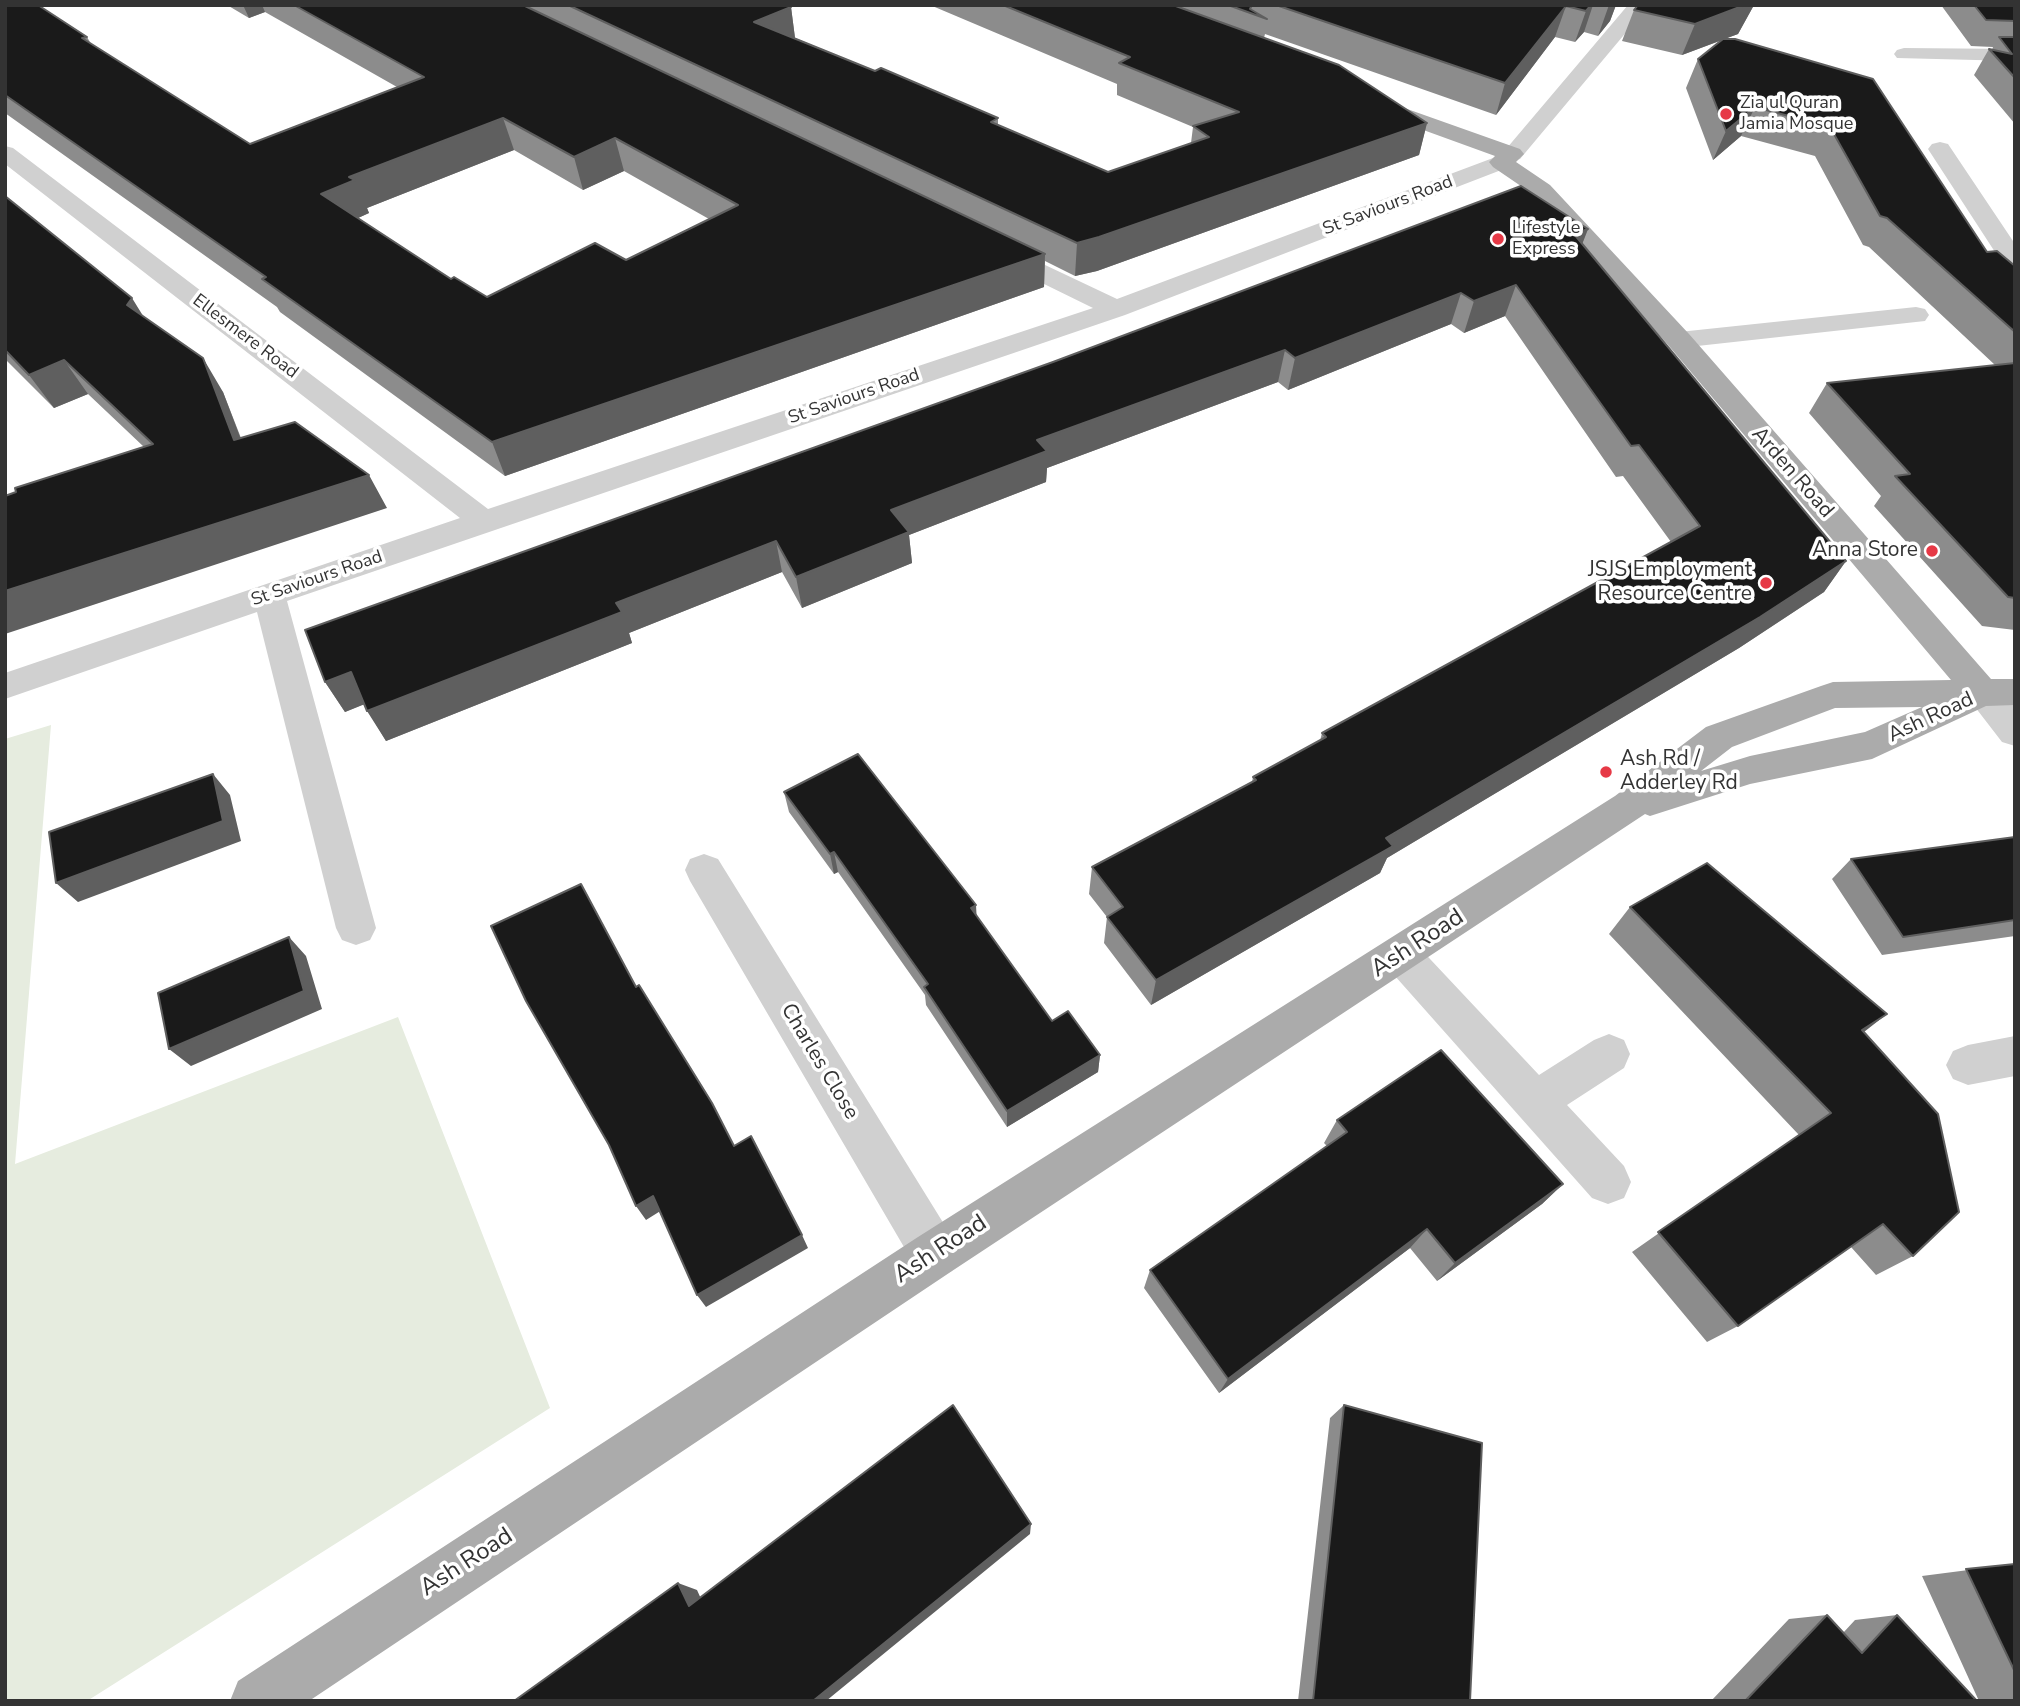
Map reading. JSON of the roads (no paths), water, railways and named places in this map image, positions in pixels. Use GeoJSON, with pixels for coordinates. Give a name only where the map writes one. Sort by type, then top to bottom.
{"type":"FeatureCollection","features":[{"type":"Feature","properties":{"kind":"main road","name":"Arden Road"},"geometry":{"type":"LineString","coordinates":[[1354,96],[1506,158],[1542,190],[1999,693]]}},
{"type":"Feature","properties":{"kind":"main road","name":"Ash Road"},"geometry":{"type":"LineString","coordinates":[[1628,807],[1750,770],[1872,745],[1999,693]]}},
{"type":"Feature","properties":{"kind":"main road","name":"Ash Road"},"geometry":{"type":"LineString","coordinates":[[258,1701],[935,1254],[1401,956],[1628,807],[1719,737],[1833,695],[1999,693]]}},
{"type":"Feature","properties":{"kind":"street"},"geometry":{"type":"LineString","coordinates":[[1605,11],[1634,11]]}},
{"type":"Feature","properties":{"kind":"street","name":"St Saviours Road"},"geometry":{"type":"LineString","coordinates":[[5,686],[1116,309],[1506,158],[1634,11]]}},
{"type":"Feature","properties":{"kind":"street"},"geometry":{"type":"LineString","coordinates":[[1904,54],[2007,55]]}},
{"type":"Feature","properties":{"kind":"street"},"geometry":{"type":"LineString","coordinates":[[1940,149],[2015,264]]}},
{"type":"Feature","properties":{"kind":"street","name":"Ellesmere Road"},"geometry":{"type":"LineString","coordinates":[[5,153],[485,521]]}},
{"type":"Feature","properties":{"kind":"street"},"geometry":{"type":"LineString","coordinates":[[978,242],[1116,309]]}},
{"type":"Feature","properties":{"kind":"street"},"geometry":{"type":"LineString","coordinates":[[1679,340],[1916,315]]}},
{"type":"Feature","properties":{"kind":"street"},"geometry":{"type":"LineString","coordinates":[[269,595],[356,928]]}},
{"type":"Feature","properties":{"kind":"street","name":"Arden Road"},"geometry":{"type":"LineString","coordinates":[[1999,693],[2015,732]]}},
{"type":"Feature","properties":{"kind":"street","name":"Charles Close"},"geometry":{"type":"LineString","coordinates":[[704,870],[935,1254]]}},
{"type":"Feature","properties":{"kind":"street"},"geometry":{"type":"LineString","coordinates":[[1401,956],[1608,1182]]}},
{"type":"Feature","properties":{"kind":"street"},"geometry":{"type":"LineString","coordinates":[[1535,1101],[1609,1054]]}},
{"type":"Feature","properties":{"kind":"street"},"geometry":{"type":"LineString","coordinates":[[1968,1065],[2015,1056]]}},
{"type":"Feature","properties":{"kind":"place","name":"Zia ul Quran Jamia Mosque"},"geometry":{"type":"Point","coordinates":[1726,114]}},
{"type":"Feature","properties":{"kind":"place","name":"Lifestyle Express"},"geometry":{"type":"Point","coordinates":[1498,239]}},
{"type":"Feature","properties":{"kind":"place","name":"Anna Store"},"geometry":{"type":"Point","coordinates":[1932,551]}},
{"type":"Feature","properties":{"kind":"place","name":"JSJS Employment Resource Centre"},"geometry":{"type":"Point","coordinates":[1766,583]}},
{"type":"Feature","properties":{"kind":"place","name":"Ash Rd / Adderley Rd"},"geometry":{"type":"Point","coordinates":[1606,772]}}]}
